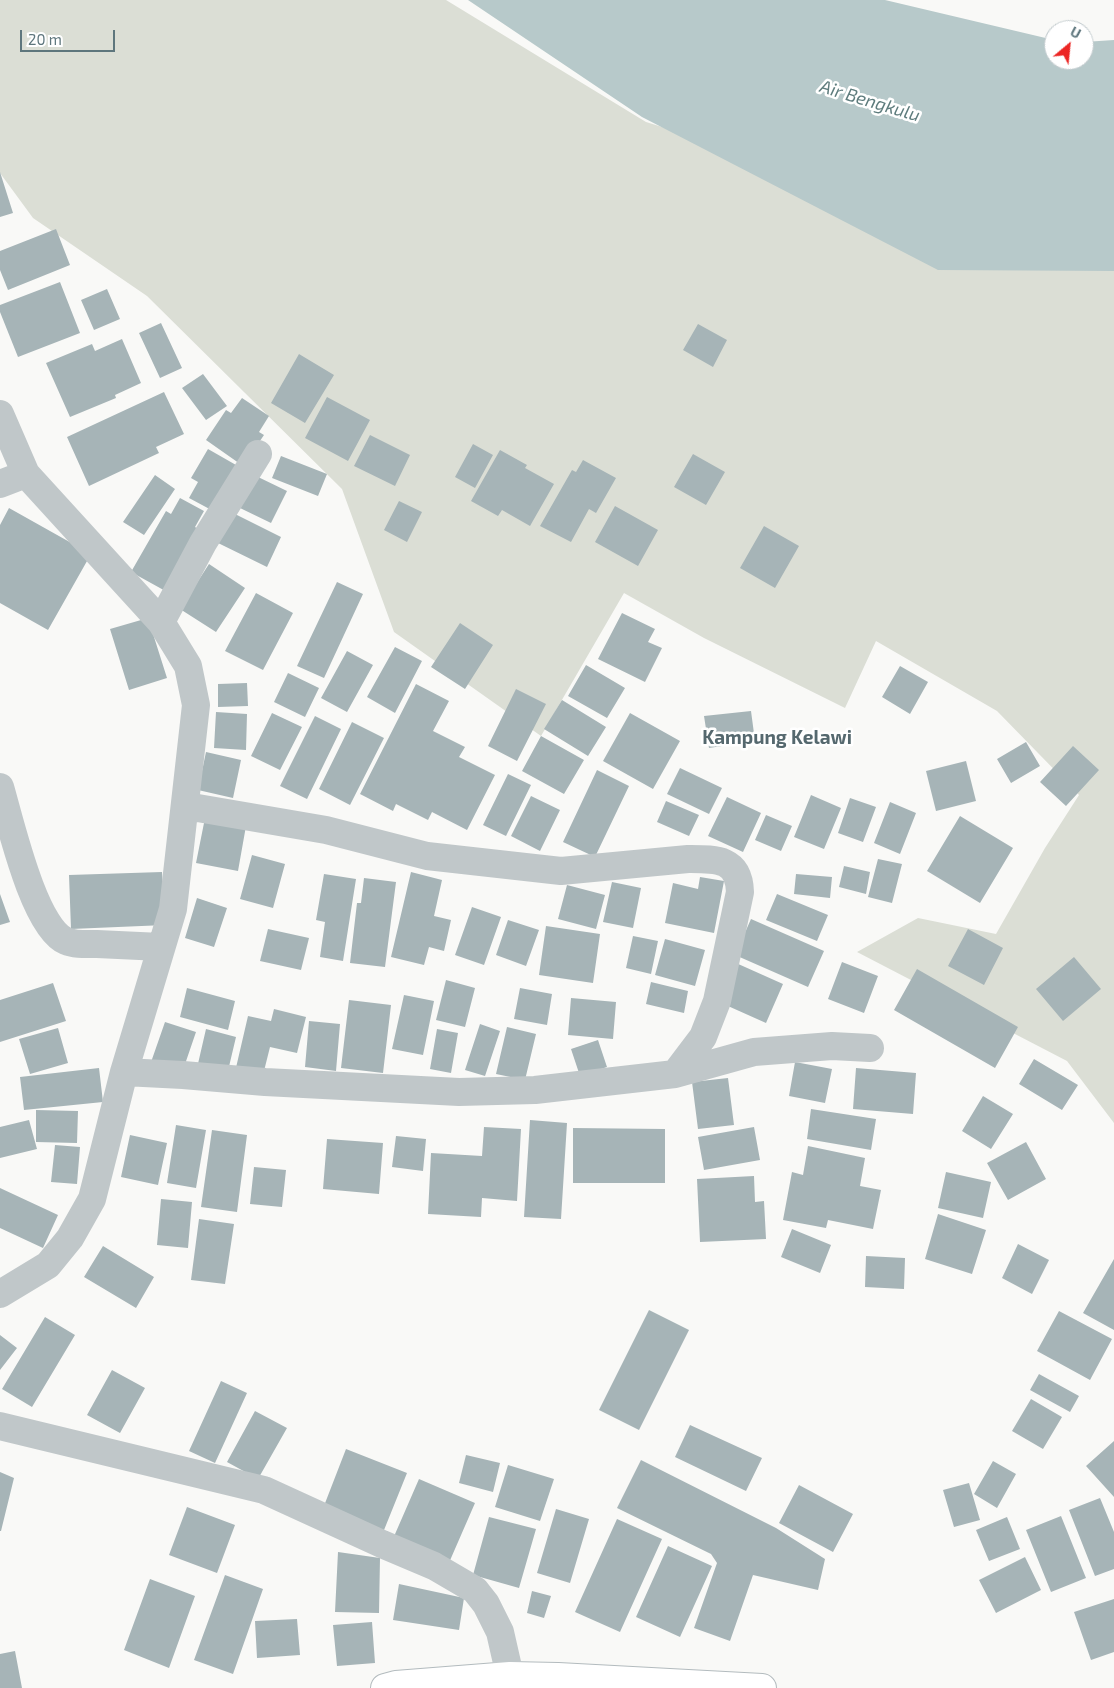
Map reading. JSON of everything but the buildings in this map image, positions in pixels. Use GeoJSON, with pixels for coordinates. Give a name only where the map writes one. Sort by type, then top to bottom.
{"type":"FeatureCollection","features":[{"type":"Feature","properties":{"kind":"main road"},"geometry":{"type":"LineString","coordinates":[[385,1688],[396,1685],[441,1684],[510,1676],[762,1688]]}},
{"type":"Feature","properties":{"kind":"street"},"geometry":{"type":"LineString","coordinates":[[0,414],[26,474],[161,622],[188,666],[196,705],[186,806],[172,909],[124,1072],[92,1199],[74,1231],[48,1266],[0,1294]]}},
{"type":"Feature","properties":{"kind":"street"},"geometry":{"type":"LineString","coordinates":[[161,622],[203,543],[258,454]]}},
{"type":"Feature","properties":{"kind":"street"},"geometry":{"type":"LineString","coordinates":[[0,484],[26,474]]}},
{"type":"Feature","properties":{"kind":"street"},"geometry":{"type":"LineString","coordinates":[[0,787],[20,856],[37,905],[47,923],[59,937],[73,943],[161,947]]}},
{"type":"Feature","properties":{"kind":"street"},"geometry":{"type":"LineString","coordinates":[[186,806],[326,830],[427,856],[560,871],[688,859],[708,859],[730,865],[740,880],[740,892],[717,1001],[703,1037],[675,1074]]}},
{"type":"Feature","properties":{"kind":"street"},"geometry":{"type":"LineString","coordinates":[[124,1072],[265,1082],[459,1092],[535,1090],[675,1074],[754,1052],[832,1046],[870,1048]]}},
{"type":"Feature","properties":{"kind":"street"},"geometry":{"type":"LineString","coordinates":[[0,1426],[264,1490],[434,1566],[475,1590],[486,1604],[500,1632],[510,1676]]}},
{"type":"Feature","properties":{"kind":"shaded area"},"geometry":{"type":"Polygon","coordinates":[[[0,0],[446,0],[646,122],[1114,266],[1114,1123],[1067,1061],[857,952],[918,918],[996,934],[1045,848],[1079,795],[997,711],[876,641],[845,708],[704,638],[624,593],[541,736],[394,632],[342,489],[147,296],[33,218],[0,173],[0,0]]]}},
{"type":"Feature","properties":{"kind":"water","name":"Air Bengkulu"},"geometry":{"type":"Polygon","coordinates":[[[468,0],[885,0],[1044,38],[1044,70],[1094,70],[1094,41],[1114,40],[1114,271],[938,270],[642,117],[468,0]]]}},
{"type":"Feature","properties":{"kind":"district","name":"Kampung Kelawi"},"geometry":{"type":"Point","coordinates":[777,738]}}]}
